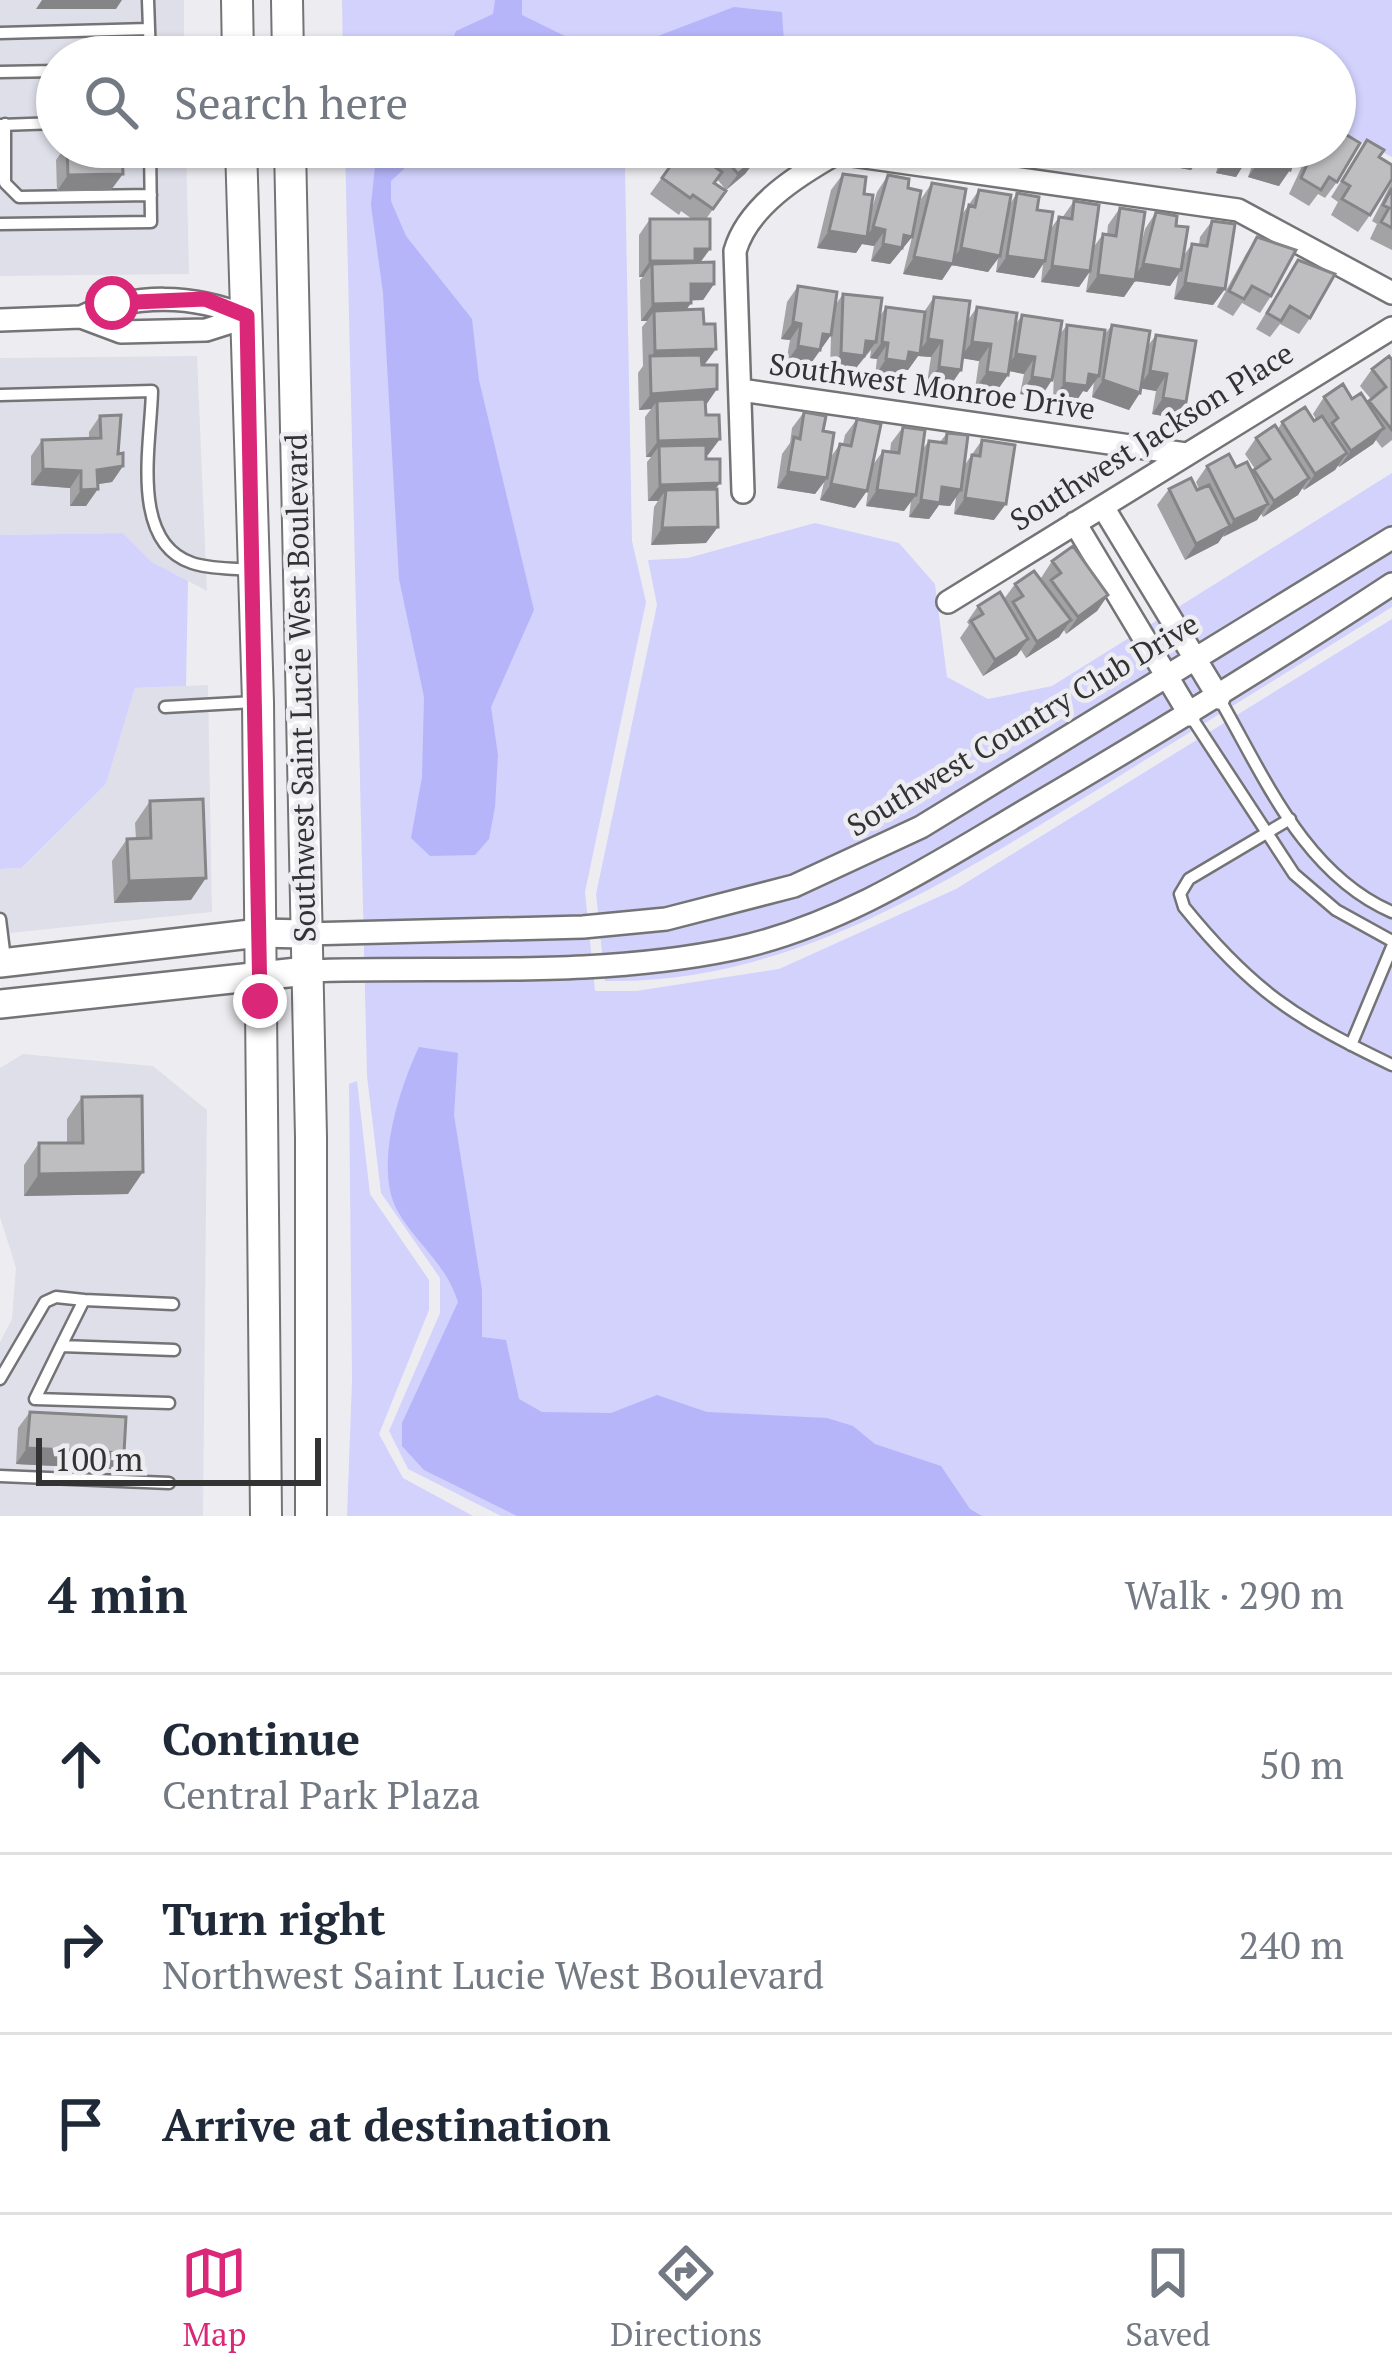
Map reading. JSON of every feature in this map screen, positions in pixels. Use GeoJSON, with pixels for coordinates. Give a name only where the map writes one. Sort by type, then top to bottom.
{"type":"FeatureCollection","features":[{"type":"Feature","properties":{"kind":"main road"},"geometry":{"type":"LineString","coordinates":[[237,0],[238,36]]}},
{"type":"Feature","properties":{"kind":"main road"},"geometry":{"type":"LineString","coordinates":[[287,0],[288,36]]}},
{"type":"Feature","properties":{"kind":"main road"},"geometry":{"type":"LineString","coordinates":[[242,168],[258,702],[266,1516]]}},
{"type":"Feature","properties":{"kind":"main road","name":"Southwest Saint Lucie West Boulevard"},"geometry":{"type":"LineString","coordinates":[[290,168],[307,971],[311,1516]]}},
{"type":"Feature","properties":{"kind":"main road"},"geometry":{"type":"LineString","coordinates":[[247,316],[268,327],[275,346],[280,449],[297,505]]}},
{"type":"Feature","properties":{"kind":"main road"},"geometry":{"type":"LineString","coordinates":[[266,1385],[283,1396],[294,1419],[297,1516]]}},
{"type":"Feature","properties":{"kind":"street"},"geometry":{"type":"LineString","coordinates":[[743,492],[735,251],[741,229],[810,168]]}},
{"type":"Feature","properties":{"kind":"street"},"geometry":{"type":"LineString","coordinates":[[943,168],[1238,210],[1392,293]]}},
{"type":"Feature","properties":{"kind":"street"},"geometry":{"type":"LineString","coordinates":[[0,320],[81,317],[121,332],[206,330],[247,316]]}},
{"type":"Feature","properties":{"kind":"street","name":"Southwest Jackson Place"},"geometry":{"type":"LineString","coordinates":[[948,602],[1392,328]]}},
{"type":"Feature","properties":{"kind":"street","name":"Southwest Monroe Drive"},"geometry":{"type":"LineString","coordinates":[[741,390],[1186,454]]}},
{"type":"Feature","properties":{"kind":"street"},"geometry":{"type":"LineString","coordinates":[[1102,507],[1219,698]]}},
{"type":"Feature","properties":{"kind":"street"},"geometry":{"type":"LineString","coordinates":[[1075,524],[1190,715]]}},
{"type":"Feature","properties":{"kind":"street","name":"Southwest Country Club Drive"},"geometry":{"type":"LineString","coordinates":[[305,934],[583,927],[740,904],[812,878],[921,826],[1392,538]]}},
{"type":"Feature","properties":{"kind":"street"},"geometry":{"type":"LineString","coordinates":[[0,1004],[260,973],[674,960],[740,947],[833,916],[902,883],[1219,698],[1392,584]]}},
{"type":"Feature","properties":{"kind":"street"},"geometry":{"type":"LineString","coordinates":[[3,962],[260,933],[305,934]]}},
{"type":"Feature","properties":{"kind":"lane"},"geometry":{"type":"LineString","coordinates":[[148,0],[148,36]]}},
{"type":"Feature","properties":{"kind":"lane"},"geometry":{"type":"LineString","coordinates":[[0,33],[148,29]]}},
{"type":"Feature","properties":{"kind":"lane"},"geometry":{"type":"LineString","coordinates":[[0,71],[36,70]]}},
{"type":"Feature","properties":{"kind":"lane"},"geometry":{"type":"LineString","coordinates":[[36,123],[3,124],[5,183],[19,197],[151,195]]}},
{"type":"Feature","properties":{"kind":"lane"},"geometry":{"type":"LineString","coordinates":[[0,224],[151,222],[150,168]]}},
{"type":"Feature","properties":{"kind":"lane"},"geometry":{"type":"LineString","coordinates":[[0,395],[152,391],[150,508],[161,544],[191,563],[252,570]]}},
{"type":"Feature","properties":{"kind":"lane"},"geometry":{"type":"LineString","coordinates":[[1219,698],[1291,819],[1344,885],[1392,912]]}},
{"type":"Feature","properties":{"kind":"lane"},"geometry":{"type":"LineString","coordinates":[[164,707],[258,702]]}},
{"type":"Feature","properties":{"kind":"lane"},"geometry":{"type":"LineString","coordinates":[[1190,715],[1267,835],[1308,886],[1336,910],[1392,944],[1351,1045]]}},
{"type":"Feature","properties":{"kind":"lane"},"geometry":{"type":"LineString","coordinates":[[1291,819],[1190,879],[1180,894],[1184,907],[1256,989],[1304,1022],[1392,1065]]}},
{"type":"Feature","properties":{"kind":"lane"},"geometry":{"type":"LineString","coordinates":[[0,919],[3,962]]}},
{"type":"Feature","properties":{"kind":"lane"},"geometry":{"type":"LineString","coordinates":[[1374,989],[1392,996]]}},
{"type":"Feature","properties":{"kind":"lane"},"geometry":{"type":"LineString","coordinates":[[0,1379],[46,1302],[56,1297],[173,1304]]}},
{"type":"Feature","properties":{"kind":"lane"},"geometry":{"type":"LineString","coordinates":[[83,1300],[35,1399],[169,1403]]}},
{"type":"Feature","properties":{"kind":"lane"},"geometry":{"type":"LineString","coordinates":[[62,1346],[174,1350]]}},
{"type":"Feature","properties":{"kind":"lane"},"geometry":{"type":"LineString","coordinates":[[0,1476],[169,1483]]}},
{"type":"Feature","properties":{"kind":"shaded area"},"geometry":{"type":"Polygon","coordinates":[[[0,0],[184,0],[184,36],[36,36],[36,168],[186,168],[189,274],[0,276],[0,0]]]}},
{"type":"Feature","properties":{"kind":"shaded area"},"geometry":{"type":"Polygon","coordinates":[[[342,0],[1392,0],[1392,157],[1356,139],[1356,36],[343,36],[342,0]]]}},
{"type":"Feature","properties":{"kind":"shaded area"},"geometry":{"type":"Polygon","coordinates":[[[495,0],[522,0],[522,15],[565,36],[454,36],[493,14],[495,0]]]}},
{"type":"Feature","properties":{"kind":"shaded area"},"geometry":{"type":"Polygon","coordinates":[[[734,7],[782,12],[784,36],[658,36],[734,7]]]}},
{"type":"Feature","properties":{"kind":"shaded area"},"geometry":{"type":"Polygon","coordinates":[[[345,168],[626,168],[632,541],[646,602],[585,892],[595,991],[636,991],[779,969],[956,889],[1392,619],[1392,1516],[501,1516],[408,1469],[389,1431],[440,1313],[440,1278],[381,1193],[367,1076],[345,168]]]}},
{"type":"Feature","properties":{"kind":"shaded area"},"geometry":{"type":"Polygon","coordinates":[[[375,168],[405,168],[391,181],[391,201],[406,236],[472,319],[479,380],[534,610],[491,707],[498,755],[495,807],[489,839],[475,855],[430,856],[411,838],[422,777],[424,697],[399,579],[383,293],[371,205],[375,168]]]}},
{"type":"Feature","properties":{"kind":"shaded area"},"geometry":{"type":"Polygon","coordinates":[[[197,356],[207,591],[152,562],[123,533],[0,535],[0,358],[197,356]]]}},
{"type":"Feature","properties":{"kind":"shaded area"},"geometry":{"type":"Polygon","coordinates":[[[1392,473],[1392,607],[995,852],[872,918],[742,965],[675,977],[605,981],[596,894],[657,605],[648,560],[688,558],[815,523],[899,543],[935,584],[947,677],[988,699],[1052,686],[1392,473]]]}},
{"type":"Feature","properties":{"kind":"shaded area"},"geometry":{"type":"Polygon","coordinates":[[[123,533],[152,562],[188,581],[186,686],[135,688],[106,784],[22,868],[0,869],[0,535],[123,533]]]}},
{"type":"Feature","properties":{"kind":"shaded area"},"geometry":{"type":"Polygon","coordinates":[[[208,685],[212,912],[0,934],[0,869],[23,868],[106,784],[135,688],[208,685]]]}},
{"type":"Feature","properties":{"kind":"shaded area"},"geometry":{"type":"Polygon","coordinates":[[[419,1047],[458,1053],[454,1115],[482,1290],[482,1337],[506,1340],[519,1399],[542,1412],[611,1413],[657,1395],[707,1412],[827,1418],[853,1426],[875,1444],[941,1466],[970,1509],[982,1516],[517,1516],[424,1470],[402,1446],[402,1423],[458,1302],[446,1276],[397,1210],[391,1192],[392,1128],[419,1047]]]}},
{"type":"Feature","properties":{"kind":"shaded area"},"geometry":{"type":"Polygon","coordinates":[[[23,1054],[153,1066],[207,1110],[203,1516],[0,1516],[0,1342],[12,1319],[16,1268],[0,1217],[0,1068],[23,1054]]]}},
{"type":"Feature","properties":{"kind":"shaded area"},"geometry":{"type":"Polygon","coordinates":[[[357,1081],[370,1194],[429,1280],[429,1310],[379,1434],[403,1478],[473,1516],[347,1516],[352,1381],[349,1084],[357,1081]]]}},
{"type":"Feature","properties":{"kind":"building"},"geometry":{"type":"Polygon","coordinates":[[[1367,140],[1384,150],[1379,157],[1392,165],[1392,179],[1370,215],[1342,199],[1350,186],[1342,181],[1350,168],[1356,168],[1356,158],[1367,140]]]}},
{"type":"Feature","properties":{"kind":"building"},"geometry":{"type":"Polygon","coordinates":[[[68,168],[123,168],[123,174],[68,175],[68,168]]]}},
{"type":"Feature","properties":{"kind":"building"},"geometry":{"type":"Polygon","coordinates":[[[669,168],[716,168],[722,172],[714,183],[726,191],[713,209],[662,178],[669,168]]]}},
{"type":"Feature","properties":{"kind":"building"},"geometry":{"type":"Polygon","coordinates":[[[1306,168],[1345,168],[1337,182],[1329,177],[1321,190],[1301,178],[1306,168]]]}},
{"type":"Feature","properties":{"kind":"building"},"geometry":{"type":"Polygon","coordinates":[[[843,174],[866,177],[864,194],[873,195],[867,237],[829,231],[843,174]]]}},
{"type":"Feature","properties":{"kind":"building"},"geometry":{"type":"Polygon","coordinates":[[[888,175],[909,179],[908,188],[921,191],[912,237],[904,235],[902,248],[883,244],[885,230],[873,227],[888,175]]]}},
{"type":"Feature","properties":{"kind":"building"},"geometry":{"type":"Polygon","coordinates":[[[932,183],[966,189],[953,264],[914,257],[932,183]]]}},
{"type":"Feature","properties":{"kind":"building"},"geometry":{"type":"Polygon","coordinates":[[[1392,188],[1392,228],[1381,222],[1392,188]]]}},
{"type":"Feature","properties":{"kind":"building"},"geometry":{"type":"Polygon","coordinates":[[[979,190],[1011,195],[1000,256],[961,248],[969,205],[975,207],[979,190]]]}},
{"type":"Feature","properties":{"kind":"building"},"geometry":{"type":"Polygon","coordinates":[[[1017,193],[1039,197],[1037,210],[1053,212],[1045,261],[1007,256],[1017,193]]]}},
{"type":"Feature","properties":{"kind":"building"},"geometry":{"type":"Polygon","coordinates":[[[1074,201],[1099,205],[1090,271],[1052,266],[1059,217],[1072,219],[1074,201]]]}},
{"type":"Feature","properties":{"kind":"building"},"geometry":{"type":"Polygon","coordinates":[[[1120,208],[1145,212],[1135,280],[1098,275],[1103,234],[1116,236],[1120,208]]]}},
{"type":"Feature","properties":{"kind":"building"},"geometry":{"type":"Polygon","coordinates":[[[1156,212],[1177,216],[1176,226],[1188,227],[1181,270],[1143,264],[1156,212]]]}},
{"type":"Feature","properties":{"kind":"building"},"geometry":{"type":"Polygon","coordinates":[[[650,219],[710,219],[710,249],[695,249],[695,261],[650,261],[650,219]]]}},
{"type":"Feature","properties":{"kind":"building"},"geometry":{"type":"Polygon","coordinates":[[[1212,221],[1235,224],[1225,289],[1185,283],[1192,244],[1207,246],[1212,221]]]}},
{"type":"Feature","properties":{"kind":"building"},"geometry":{"type":"Polygon","coordinates":[[[1257,237],[1296,250],[1271,296],[1252,286],[1244,299],[1229,291],[1257,237]]]}},
{"type":"Feature","properties":{"kind":"building"},"geometry":{"type":"Polygon","coordinates":[[[1298,260],[1335,274],[1310,318],[1290,306],[1281,321],[1267,313],[1298,260]]]}},
{"type":"Feature","properties":{"kind":"building"},"geometry":{"type":"Polygon","coordinates":[[[714,262],[714,284],[691,284],[691,303],[653,304],[652,264],[714,262]]]}},
{"type":"Feature","properties":{"kind":"building"},"geometry":{"type":"Polygon","coordinates":[[[798,286],[837,292],[831,335],[823,334],[820,350],[798,346],[801,324],[793,322],[798,286]]]}},
{"type":"Feature","properties":{"kind":"building"},"geometry":{"type":"Polygon","coordinates":[[[843,294],[882,298],[876,342],[866,341],[864,356],[841,353],[843,294]]]}},
{"type":"Feature","properties":{"kind":"building"},"geometry":{"type":"Polygon","coordinates":[[[934,297],[970,301],[961,370],[939,367],[942,341],[928,339],[934,297]]]}},
{"type":"Feature","properties":{"kind":"building"},"geometry":{"type":"Polygon","coordinates":[[[886,307],[925,312],[920,354],[909,352],[907,362],[886,359],[888,343],[882,342],[886,307]]]}},
{"type":"Feature","properties":{"kind":"building"},"geometry":{"type":"Polygon","coordinates":[[[977,307],[1017,313],[1008,375],[987,372],[991,344],[972,342],[977,307]]]}},
{"type":"Feature","properties":{"kind":"building"},"geometry":{"type":"Polygon","coordinates":[[[703,309],[704,324],[715,324],[716,349],[655,351],[654,311],[703,309]]]}},
{"type":"Feature","properties":{"kind":"building"},"geometry":{"type":"Polygon","coordinates":[[[1022,315],[1062,321],[1052,380],[1032,377],[1035,357],[1016,354],[1022,315]]]}},
{"type":"Feature","properties":{"kind":"building"},"geometry":{"type":"Polygon","coordinates":[[[1067,325],[1105,330],[1099,376],[1089,374],[1087,386],[1064,383],[1067,325]]]}},
{"type":"Feature","properties":{"kind":"building"},"geometry":{"type":"Polygon","coordinates":[[[1112,325],[1150,331],[1140,393],[1103,380],[1112,325]]]}},
{"type":"Feature","properties":{"kind":"building"},"geometry":{"type":"Polygon","coordinates":[[[1156,335],[1196,341],[1186,402],[1163,398],[1167,374],[1150,371],[1156,335]]]}},
{"type":"Feature","properties":{"kind":"building"},"geometry":{"type":"Polygon","coordinates":[[[701,355],[702,365],[717,365],[717,389],[651,394],[650,356],[701,355]]]}},
{"type":"Feature","properties":{"kind":"building"},"geometry":{"type":"Polygon","coordinates":[[[1389,356],[1392,430],[1369,401],[1386,387],[1372,369],[1389,356]]]}},
{"type":"Feature","properties":{"kind":"building"},"geometry":{"type":"Polygon","coordinates":[[[1343,384],[1352,399],[1361,393],[1384,428],[1351,451],[1332,423],[1338,418],[1324,397],[1343,384]]]}},
{"type":"Feature","properties":{"kind":"building"},"geometry":{"type":"Polygon","coordinates":[[[705,399],[706,415],[719,415],[720,439],[658,441],[657,401],[705,399]]]}},
{"type":"Feature","properties":{"kind":"building"},"geometry":{"type":"Polygon","coordinates":[[[1305,407],[1314,421],[1322,416],[1347,453],[1315,474],[1282,422],[1305,407]]]}},
{"type":"Feature","properties":{"kind":"building"},"geometry":{"type":"Polygon","coordinates":[[[804,412],[826,416],[823,431],[834,433],[827,478],[788,472],[804,412]]]}},
{"type":"Feature","properties":{"kind":"building"},"geometry":{"type":"Polygon","coordinates":[[[121,415],[118,454],[123,453],[123,466],[97,470],[98,489],[81,490],[81,471],[43,469],[42,440],[101,438],[100,416],[121,415]]]}},
{"type":"Feature","properties":{"kind":"building"},"geometry":{"type":"Polygon","coordinates":[[[857,419],[881,424],[867,491],[831,484],[840,444],[851,446],[857,419]]]}},
{"type":"Feature","properties":{"kind":"building"},"geometry":{"type":"Polygon","coordinates":[[[1275,425],[1309,478],[1274,501],[1254,470],[1270,459],[1256,438],[1275,425]]]}},
{"type":"Feature","properties":{"kind":"building"},"geometry":{"type":"Polygon","coordinates":[[[903,427],[925,430],[916,495],[877,490],[883,451],[899,453],[903,427]]]}},
{"type":"Feature","properties":{"kind":"building"},"geometry":{"type":"Polygon","coordinates":[[[947,433],[968,435],[961,490],[942,487],[940,503],[921,500],[929,441],[946,443],[947,433]]]}},
{"type":"Feature","properties":{"kind":"building"},"geometry":{"type":"Polygon","coordinates":[[[982,440],[1015,445],[1006,504],[965,498],[972,455],[980,456],[982,440]]]}},
{"type":"Feature","properties":{"kind":"building"},"geometry":{"type":"Polygon","coordinates":[[[706,445],[706,459],[720,459],[720,483],[660,485],[659,446],[706,445]]]}},
{"type":"Feature","properties":{"kind":"building"},"geometry":{"type":"Polygon","coordinates":[[[1229,454],[1236,467],[1247,462],[1268,504],[1234,520],[1207,466],[1229,454]]]}},
{"type":"Feature","properties":{"kind":"building"},"geometry":{"type":"Polygon","coordinates":[[[1191,478],[1197,490],[1209,485],[1230,526],[1196,544],[1169,489],[1191,478]]]}},
{"type":"Feature","properties":{"kind":"building"},"geometry":{"type":"Polygon","coordinates":[[[717,489],[718,527],[662,528],[666,490],[717,489]]]}},
{"type":"Feature","properties":{"kind":"building"},"geometry":{"type":"Polygon","coordinates":[[[1073,546],[1108,595],[1078,617],[1051,580],[1061,573],[1052,561],[1073,546]]]}},
{"type":"Feature","properties":{"kind":"building"},"geometry":{"type":"Polygon","coordinates":[[[1034,571],[1071,620],[1037,642],[1013,602],[1023,596],[1015,584],[1034,571]]]}},
{"type":"Feature","properties":{"kind":"building"},"geometry":{"type":"Polygon","coordinates":[[[1000,592],[1028,639],[995,660],[971,621],[983,614],[978,606],[1000,592]]]}},
{"type":"Feature","properties":{"kind":"building"},"geometry":{"type":"Polygon","coordinates":[[[203,799],[206,878],[129,881],[127,839],[151,838],[150,801],[203,799]]]}},
{"type":"Feature","properties":{"kind":"building"},"geometry":{"type":"Polygon","coordinates":[[[142,1096],[143,1172],[39,1174],[39,1143],[83,1143],[82,1097],[142,1096]]]}},
{"type":"Feature","properties":{"kind":"building"},"geometry":{"type":"Polygon","coordinates":[[[30,1412],[126,1417],[124,1453],[27,1448],[30,1412]]]}},
{"type":"Feature","properties":{"kind":"route"},"geometry":{"type":"LineString","coordinates":[[112,303],[205,299],[247,316],[258,702],[260,1001]]}}]}
